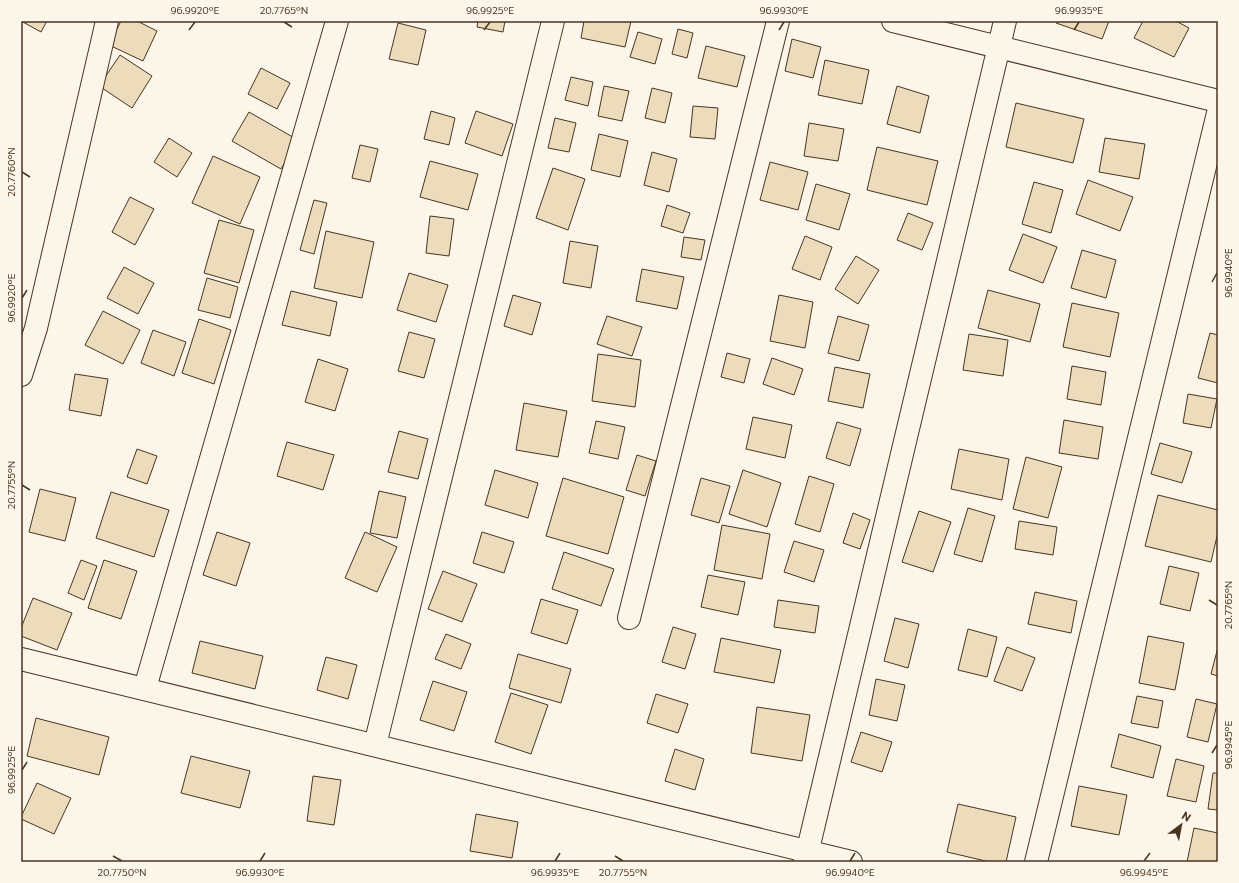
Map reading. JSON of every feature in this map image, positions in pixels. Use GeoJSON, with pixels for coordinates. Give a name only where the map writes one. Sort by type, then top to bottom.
{"type":"FeatureCollection","features":[{"type":"Feature","properties":{"kind":"street"},"geometry":{"type":"LineString","coordinates":[[21,375],[36,328],[107,21]]}},
{"type":"Feature","properties":{"kind":"street"},"geometry":{"type":"LineString","coordinates":[[145,688],[337,21]]}},
{"type":"Feature","properties":{"kind":"street"},"geometry":{"type":"LineString","coordinates":[[375,745],[553,21]]}},
{"type":"Feature","properties":{"kind":"street"},"geometry":{"type":"LineString","coordinates":[[629,618],[778,21]]}},
{"type":"Feature","properties":{"kind":"street"},"geometry":{"type":"LineString","coordinates":[[893,21],[1218,101]]}},
{"type":"Feature","properties":{"kind":"street"},"geometry":{"type":"LineString","coordinates":[[806,857],[1005,21]]}},
{"type":"Feature","properties":{"kind":"street"},"geometry":{"type":"LineString","coordinates":[[1036,862],[1218,113]]}},
{"type":"Feature","properties":{"kind":"street"},"geometry":{"type":"LineString","coordinates":[[21,659],[375,745],[806,857],[851,862]]}},
{"type":"Feature","properties":{"kind":"building"},"geometry":{"type":"Polygon","coordinates":[[[21,21],[47,21],[41,32],[21,21]]]}},
{"type":"Feature","properties":{"kind":"building"},"geometry":{"type":"Polygon","coordinates":[[[121,21],[137,21],[157,31],[143,61],[109,45],[121,21]]]}},
{"type":"Feature","properties":{"kind":"building"},"geometry":{"type":"Polygon","coordinates":[[[478,21],[505,21],[503,32],[477,27],[478,21]]]}},
{"type":"Feature","properties":{"kind":"building"},"geometry":{"type":"Polygon","coordinates":[[[584,21],[631,21],[625,47],[581,38],[584,21]]]}},
{"type":"Feature","properties":{"kind":"building"},"geometry":{"type":"Polygon","coordinates":[[[1057,21],[1109,21],[1102,39],[1056,23],[1057,21]]]}},
{"type":"Feature","properties":{"kind":"building"},"geometry":{"type":"Polygon","coordinates":[[[1143,21],[1176,21],[1189,28],[1174,57],[1134,38],[1143,21]]]}},
{"type":"Feature","properties":{"kind":"building"},"geometry":{"type":"Polygon","coordinates":[[[398,23],[426,30],[418,65],[389,59],[398,23]]]}},
{"type":"Feature","properties":{"kind":"building"},"geometry":{"type":"Polygon","coordinates":[[[678,29],[693,33],[687,58],[672,54],[678,29]]]}},
{"type":"Feature","properties":{"kind":"building"},"geometry":{"type":"Polygon","coordinates":[[[638,32],[662,39],[655,64],[630,57],[638,32]]]}},
{"type":"Feature","properties":{"kind":"building"},"geometry":{"type":"Polygon","coordinates":[[[792,39],[821,47],[813,78],[785,71],[792,39]]]}},
{"type":"Feature","properties":{"kind":"building"},"geometry":{"type":"Polygon","coordinates":[[[706,46],[745,56],[737,87],[698,78],[706,46]]]}},
{"type":"Feature","properties":{"kind":"building"},"geometry":{"type":"Polygon","coordinates":[[[120,55],[152,76],[132,108],[99,86],[120,55]]]}},
{"type":"Feature","properties":{"kind":"building"},"geometry":{"type":"Polygon","coordinates":[[[825,60],[869,70],[862,104],[818,95],[825,60]]]}},
{"type":"Feature","properties":{"kind":"building"},"geometry":{"type":"Polygon","coordinates":[[[261,68],[290,83],[277,109],[248,94],[261,68]]]}},
{"type":"Feature","properties":{"kind":"building"},"geometry":{"type":"Polygon","coordinates":[[[571,77],[593,82],[588,106],[565,100],[571,77]]]}},
{"type":"Feature","properties":{"kind":"building"},"geometry":{"type":"Polygon","coordinates":[[[604,86],[629,91],[622,121],[598,116],[604,86]]]}},
{"type":"Feature","properties":{"kind":"building"},"geometry":{"type":"Polygon","coordinates":[[[897,86],[929,96],[920,133],[887,124],[897,86]]]}},
{"type":"Feature","properties":{"kind":"building"},"geometry":{"type":"Polygon","coordinates":[[[652,88],[672,93],[665,123],[645,118],[652,88]]]}},
{"type":"Feature","properties":{"kind":"building"},"geometry":{"type":"Polygon","coordinates":[[[1016,103],[1084,119],[1073,163],[1006,147],[1016,103]]]}},
{"type":"Feature","properties":{"kind":"building"},"geometry":{"type":"Polygon","coordinates":[[[693,106],[718,108],[715,139],[690,137],[693,106]]]}},
{"type":"Feature","properties":{"kind":"building"},"geometry":{"type":"Polygon","coordinates":[[[431,111],[455,118],[449,145],[424,139],[431,111]]]}},
{"type":"Feature","properties":{"kind":"building"},"geometry":{"type":"Polygon","coordinates":[[[476,111],[513,124],[502,156],[465,143],[476,111]]]}},
{"type":"Feature","properties":{"kind":"building"},"geometry":{"type":"Polygon","coordinates":[[[249,112],[298,140],[281,169],[232,141],[249,112]]]}},
{"type":"Feature","properties":{"kind":"building"},"geometry":{"type":"Polygon","coordinates":[[[555,118],[576,123],[569,152],[548,148],[555,118]]]}},
{"type":"Feature","properties":{"kind":"building"},"geometry":{"type":"Polygon","coordinates":[[[809,123],[844,129],[838,161],[804,156],[809,123]]]}},
{"type":"Feature","properties":{"kind":"building"},"geometry":{"type":"Polygon","coordinates":[[[599,134],[628,141],[620,177],[591,170],[599,134]]]}},
{"type":"Feature","properties":{"kind":"building"},"geometry":{"type":"Polygon","coordinates":[[[169,138],[192,153],[177,177],[154,162],[169,138]]]}},
{"type":"Feature","properties":{"kind":"building"},"geometry":{"type":"Polygon","coordinates":[[[1105,138],[1145,144],[1139,179],[1099,172],[1105,138]]]}},
{"type":"Feature","properties":{"kind":"building"},"geometry":{"type":"Polygon","coordinates":[[[360,145],[378,149],[370,182],[352,178],[360,145]]]}},
{"type":"Feature","properties":{"kind":"building"},"geometry":{"type":"Polygon","coordinates":[[[877,147],[938,161],[927,205],[867,190],[877,147]]]}},
{"type":"Feature","properties":{"kind":"building"},"geometry":{"type":"Polygon","coordinates":[[[652,152],[677,159],[669,192],[644,185],[652,152]]]}},
{"type":"Feature","properties":{"kind":"building"},"geometry":{"type":"Polygon","coordinates":[[[213,156],[260,177],[240,224],[192,203],[213,156]]]}},
{"type":"Feature","properties":{"kind":"building"},"geometry":{"type":"Polygon","coordinates":[[[430,161],[478,174],[468,210],[420,197],[430,161]]]}},
{"type":"Feature","properties":{"kind":"building"},"geometry":{"type":"Polygon","coordinates":[[[770,162],[808,172],[798,210],[760,200],[770,162]]]}},
{"type":"Feature","properties":{"kind":"building"},"geometry":{"type":"Polygon","coordinates":[[[553,168],[585,179],[568,230],[536,218],[553,168]]]}},
{"type":"Feature","properties":{"kind":"building"},"geometry":{"type":"Polygon","coordinates":[[[1088,180],[1133,197],[1120,231],[1076,214],[1088,180]]]}},
{"type":"Feature","properties":{"kind":"building"},"geometry":{"type":"Polygon","coordinates":[[[1034,182],[1063,190],[1051,233],[1022,224],[1034,182]]]}},
{"type":"Feature","properties":{"kind":"building"},"geometry":{"type":"Polygon","coordinates":[[[816,184],[850,194],[839,230],[806,220],[816,184]]]}},
{"type":"Feature","properties":{"kind":"building"},"geometry":{"type":"Polygon","coordinates":[[[130,197],[154,209],[135,245],[112,232],[130,197]]]}},
{"type":"Feature","properties":{"kind":"building"},"geometry":{"type":"Polygon","coordinates":[[[314,200],[327,203],[314,254],[300,250],[314,200]]]}},
{"type":"Feature","properties":{"kind":"building"},"geometry":{"type":"Polygon","coordinates":[[[667,205],[690,213],[683,233],[661,226],[667,205]]]}},
{"type":"Feature","properties":{"kind":"building"},"geometry":{"type":"Polygon","coordinates":[[[908,213],[933,223],[922,250],[897,240],[908,213]]]}},
{"type":"Feature","properties":{"kind":"building"},"geometry":{"type":"Polygon","coordinates":[[[430,216],[454,219],[449,256],[426,253],[430,216]]]}},
{"type":"Feature","properties":{"kind":"building"},"geometry":{"type":"Polygon","coordinates":[[[219,220],[254,230],[239,283],[204,273],[219,220]]]}},
{"type":"Feature","properties":{"kind":"building"},"geometry":{"type":"Polygon","coordinates":[[[326,231],[374,242],[362,298],[314,288],[326,231]]]}},
{"type":"Feature","properties":{"kind":"building"},"geometry":{"type":"Polygon","coordinates":[[[1023,234],[1057,247],[1043,283],[1009,270],[1023,234]]]}},
{"type":"Feature","properties":{"kind":"building"},"geometry":{"type":"Polygon","coordinates":[[[805,236],[832,247],[820,280],[792,269],[805,236]]]}},
{"type":"Feature","properties":{"kind":"building"},"geometry":{"type":"Polygon","coordinates":[[[684,237],[705,240],[701,260],[681,257],[684,237]]]}},
{"type":"Feature","properties":{"kind":"building"},"geometry":{"type":"Polygon","coordinates":[[[570,241],[598,246],[591,288],[563,283],[570,241]]]}},
{"type":"Feature","properties":{"kind":"building"},"geometry":{"type":"Polygon","coordinates":[[[1082,250],[1116,260],[1106,298],[1071,288],[1082,250]]]}},
{"type":"Feature","properties":{"kind":"building"},"geometry":{"type":"Polygon","coordinates":[[[856,256],[879,270],[858,304],[835,289],[856,256]]]}},
{"type":"Feature","properties":{"kind":"building"},"geometry":{"type":"Polygon","coordinates":[[[124,267],[154,283],[138,314],[107,298],[124,267]]]}},
{"type":"Feature","properties":{"kind":"building"},"geometry":{"type":"Polygon","coordinates":[[[642,269],[684,277],[677,309],[636,301],[642,269]]]}},
{"type":"Feature","properties":{"kind":"building"},"geometry":{"type":"Polygon","coordinates":[[[409,273],[448,285],[436,322],[397,310],[409,273]]]}},
{"type":"Feature","properties":{"kind":"building"},"geometry":{"type":"Polygon","coordinates":[[[207,278],[238,287],[230,318],[198,310],[207,278]]]}},
{"type":"Feature","properties":{"kind":"building"},"geometry":{"type":"Polygon","coordinates":[[[988,290],[1040,304],[1030,342],[978,328],[988,290]]]}},
{"type":"Feature","properties":{"kind":"building"},"geometry":{"type":"Polygon","coordinates":[[[291,291],[337,302],[330,336],[282,325],[291,291]]]}},
{"type":"Feature","properties":{"kind":"building"},"geometry":{"type":"Polygon","coordinates":[[[513,295],[541,303],[532,335],[504,326],[513,295]]]}},
{"type":"Feature","properties":{"kind":"building"},"geometry":{"type":"Polygon","coordinates":[[[779,295],[813,302],[805,348],[770,341],[779,295]]]}},
{"type":"Feature","properties":{"kind":"building"},"geometry":{"type":"Polygon","coordinates":[[[1072,303],[1119,313],[1110,357],[1063,347],[1072,303]]]}},
{"type":"Feature","properties":{"kind":"building"},"geometry":{"type":"Polygon","coordinates":[[[103,311],[140,330],[123,364],[85,345],[103,311]]]}},
{"type":"Feature","properties":{"kind":"building"},"geometry":{"type":"Polygon","coordinates":[[[607,316],[642,327],[632,356],[597,344],[607,316]]]}},
{"type":"Feature","properties":{"kind":"building"},"geometry":{"type":"Polygon","coordinates":[[[838,316],[869,325],[859,361],[828,353],[838,316]]]}},
{"type":"Feature","properties":{"kind":"building"},"geometry":{"type":"Polygon","coordinates":[[[199,319],[231,330],[214,384],[182,373],[199,319]]]}},
{"type":"Feature","properties":{"kind":"building"},"geometry":{"type":"Polygon","coordinates":[[[153,330],[186,342],[174,376],[141,363],[153,330]]]}},
{"type":"Feature","properties":{"kind":"building"},"geometry":{"type":"Polygon","coordinates":[[[409,332],[435,339],[424,378],[398,371],[409,332]]]}},
{"type":"Feature","properties":{"kind":"building"},"geometry":{"type":"Polygon","coordinates":[[[1210,333],[1218,335],[1218,383],[1198,378],[1210,333]]]}},
{"type":"Feature","properties":{"kind":"building"},"geometry":{"type":"Polygon","coordinates":[[[969,334],[1008,340],[1003,376],[963,370],[969,334]]]}},
{"type":"Feature","properties":{"kind":"building"},"geometry":{"type":"Polygon","coordinates":[[[727,353],[750,359],[744,383],[721,377],[727,353]]]}},
{"type":"Feature","properties":{"kind":"building"},"geometry":{"type":"Polygon","coordinates":[[[598,354],[641,360],[635,407],[592,401],[598,354]]]}},
{"type":"Feature","properties":{"kind":"building"},"geometry":{"type":"Polygon","coordinates":[[[772,358],[803,369],[794,395],[763,384],[772,358]]]}},
{"type":"Feature","properties":{"kind":"building"},"geometry":{"type":"Polygon","coordinates":[[[318,359],[348,369],[335,411],[305,402],[318,359]]]}},
{"type":"Feature","properties":{"kind":"building"},"geometry":{"type":"Polygon","coordinates":[[[1072,366],[1106,372],[1101,405],[1067,399],[1072,366]]]}},
{"type":"Feature","properties":{"kind":"building"},"geometry":{"type":"Polygon","coordinates":[[[835,367],[870,374],[863,408],[828,401],[835,367]]]}},
{"type":"Feature","properties":{"kind":"building"},"geometry":{"type":"Polygon","coordinates":[[[75,374],[108,379],[101,416],[69,410],[75,374]]]}},
{"type":"Feature","properties":{"kind":"building"},"geometry":{"type":"Polygon","coordinates":[[[1188,394],[1217,399],[1211,428],[1183,423],[1188,394]]]}},
{"type":"Feature","properties":{"kind":"building"},"geometry":{"type":"Polygon","coordinates":[[[524,403],[567,411],[558,457],[516,450],[524,403]]]}},
{"type":"Feature","properties":{"kind":"building"},"geometry":{"type":"Polygon","coordinates":[[[753,417],[792,425],[785,458],[746,449],[753,417]]]}},
{"type":"Feature","properties":{"kind":"building"},"geometry":{"type":"Polygon","coordinates":[[[1064,420],[1103,427],[1098,459],[1059,453],[1064,420]]]}},
{"type":"Feature","properties":{"kind":"building"},"geometry":{"type":"Polygon","coordinates":[[[596,421],[625,427],[618,459],[589,453],[596,421]]]}},
{"type":"Feature","properties":{"kind":"building"},"geometry":{"type":"Polygon","coordinates":[[[837,422],[861,429],[850,466],[826,458],[837,422]]]}},
{"type":"Feature","properties":{"kind":"building"},"geometry":{"type":"Polygon","coordinates":[[[399,431],[428,439],[418,479],[388,472],[399,431]]]}},
{"type":"Feature","properties":{"kind":"building"},"geometry":{"type":"Polygon","coordinates":[[[287,442],[334,455],[323,490],[277,476],[287,442]]]}},
{"type":"Feature","properties":{"kind":"building"},"geometry":{"type":"Polygon","coordinates":[[[1160,443],[1192,452],[1182,483],[1151,474],[1160,443]]]}},
{"type":"Feature","properties":{"kind":"building"},"geometry":{"type":"Polygon","coordinates":[[[137,449],[157,456],[147,484],[127,477],[137,449]]]}},
{"type":"Feature","properties":{"kind":"building"},"geometry":{"type":"Polygon","coordinates":[[[959,449],[1009,459],[1002,500],[951,489],[959,449]]]}},
{"type":"Feature","properties":{"kind":"building"},"geometry":{"type":"Polygon","coordinates":[[[637,455],[656,461],[645,496],[626,490],[637,455]]]}},
{"type":"Feature","properties":{"kind":"building"},"geometry":{"type":"Polygon","coordinates":[[[1026,457],[1062,467],[1048,518],[1013,509],[1026,457]]]}},
{"type":"Feature","properties":{"kind":"building"},"geometry":{"type":"Polygon","coordinates":[[[495,470],[538,483],[528,518],[485,505],[495,470]]]}},
{"type":"Feature","properties":{"kind":"building"},"geometry":{"type":"Polygon","coordinates":[[[743,470],[781,483],[767,527],[729,514],[743,470]]]}},
{"type":"Feature","properties":{"kind":"building"},"geometry":{"type":"Polygon","coordinates":[[[809,476],[834,484],[820,532],[795,524],[809,476]]]}},
{"type":"Feature","properties":{"kind":"building"},"geometry":{"type":"Polygon","coordinates":[[[563,478],[624,497],[608,554],[546,536],[563,478]]]}},
{"type":"Feature","properties":{"kind":"building"},"geometry":{"type":"Polygon","coordinates":[[[701,478],[730,486],[719,523],[691,515],[701,478]]]}},
{"type":"Feature","properties":{"kind":"building"},"geometry":{"type":"Polygon","coordinates":[[[40,489],[76,498],[65,541],[29,532],[40,489]]]}},
{"type":"Feature","properties":{"kind":"building"},"geometry":{"type":"Polygon","coordinates":[[[379,491],[406,497],[397,538],[370,533],[379,491]]]}},
{"type":"Feature","properties":{"kind":"building"},"geometry":{"type":"Polygon","coordinates":[[[111,492],[169,510],[154,557],[96,538],[111,492]]]}},
{"type":"Feature","properties":{"kind":"building"},"geometry":{"type":"Polygon","coordinates":[[[1158,495],[1218,510],[1218,532],[1211,562],[1145,546],[1158,495]]]}},
{"type":"Feature","properties":{"kind":"building"},"geometry":{"type":"Polygon","coordinates":[[[968,508],[995,516],[982,562],[954,554],[968,508]]]}},
{"type":"Feature","properties":{"kind":"building"},"geometry":{"type":"Polygon","coordinates":[[[919,511],[951,522],[933,572],[902,562],[919,511]]]}},
{"type":"Feature","properties":{"kind":"building"},"geometry":{"type":"Polygon","coordinates":[[[853,513],[870,520],[860,549],[843,543],[853,513]]]}},
{"type":"Feature","properties":{"kind":"building"},"geometry":{"type":"Polygon","coordinates":[[[1019,521],[1057,527],[1053,555],[1015,549],[1019,521]]]}},
{"type":"Feature","properties":{"kind":"building"},"geometry":{"type":"Polygon","coordinates":[[[722,525],[770,534],[762,579],[714,570],[722,525]]]}},
{"type":"Feature","properties":{"kind":"building"},"geometry":{"type":"Polygon","coordinates":[[[217,532],[250,543],[236,586],[203,575],[217,532]]]}},
{"type":"Feature","properties":{"kind":"building"},"geometry":{"type":"Polygon","coordinates":[[[365,532],[397,547],[377,592],[345,578],[365,532]]]}},
{"type":"Feature","properties":{"kind":"building"},"geometry":{"type":"Polygon","coordinates":[[[482,532],[514,542],[504,573],[473,563],[482,532]]]}},
{"type":"Feature","properties":{"kind":"building"},"geometry":{"type":"Polygon","coordinates":[[[794,541],[824,550],[814,582],[784,572],[794,541]]]}},
{"type":"Feature","properties":{"kind":"building"},"geometry":{"type":"Polygon","coordinates":[[[564,552],[614,569],[601,606],[552,589],[564,552]]]}},
{"type":"Feature","properties":{"kind":"building"},"geometry":{"type":"Polygon","coordinates":[[[81,560],[97,566],[84,600],[68,593],[81,560]]]}},
{"type":"Feature","properties":{"kind":"building"},"geometry":{"type":"Polygon","coordinates":[[[104,560],[137,571],[121,619],[88,608],[104,560]]]}},
{"type":"Feature","properties":{"kind":"building"},"geometry":{"type":"Polygon","coordinates":[[[1169,566],[1199,573],[1190,611],[1160,604],[1169,566]]]}},
{"type":"Feature","properties":{"kind":"building"},"geometry":{"type":"Polygon","coordinates":[[[443,571],[477,584],[462,622],[428,609],[443,571]]]}},
{"type":"Feature","properties":{"kind":"building"},"geometry":{"type":"Polygon","coordinates":[[[708,575],[745,582],[738,615],[701,607],[708,575]]]}},
{"type":"Feature","properties":{"kind":"building"},"geometry":{"type":"Polygon","coordinates":[[[1035,592],[1077,601],[1071,633],[1028,624],[1035,592]]]}},
{"type":"Feature","properties":{"kind":"building"},"geometry":{"type":"Polygon","coordinates":[[[33,598],[72,613],[57,650],[21,636],[21,628],[33,598]]]}},
{"type":"Feature","properties":{"kind":"building"},"geometry":{"type":"Polygon","coordinates":[[[541,599],[578,610],[567,644],[531,633],[541,599]]]}},
{"type":"Feature","properties":{"kind":"building"},"geometry":{"type":"Polygon","coordinates":[[[778,600],[819,606],[815,633],[774,627],[778,600]]]}},
{"type":"Feature","properties":{"kind":"building"},"geometry":{"type":"Polygon","coordinates":[[[895,618],[919,624],[908,668],[884,661],[895,618]]]}},
{"type":"Feature","properties":{"kind":"building"},"geometry":{"type":"Polygon","coordinates":[[[673,627],[696,634],[685,669],[662,662],[673,627]]]}},
{"type":"Feature","properties":{"kind":"building"},"geometry":{"type":"Polygon","coordinates":[[[968,629],[997,637],[987,677],[958,670],[968,629]]]}},
{"type":"Feature","properties":{"kind":"building"},"geometry":{"type":"Polygon","coordinates":[[[446,634],[471,644],[461,669],[435,659],[446,634]]]}},
{"type":"Feature","properties":{"kind":"building"},"geometry":{"type":"Polygon","coordinates":[[[1148,636],[1184,643],[1175,690],[1139,683],[1148,636]]]}},
{"type":"Feature","properties":{"kind":"building"},"geometry":{"type":"Polygon","coordinates":[[[721,638],[781,650],[774,683],[714,672],[721,638]]]}},
{"type":"Feature","properties":{"kind":"building"},"geometry":{"type":"Polygon","coordinates":[[[200,641],[263,656],[255,689],[192,673],[200,641]]]}},
{"type":"Feature","properties":{"kind":"building"},"geometry":{"type":"Polygon","coordinates":[[[1007,647],[1035,658],[1022,691],[994,681],[1007,647]]]}},
{"type":"Feature","properties":{"kind":"building"},"geometry":{"type":"Polygon","coordinates":[[[1218,647],[1218,676],[1211,674],[1218,647]]]}},
{"type":"Feature","properties":{"kind":"building"},"geometry":{"type":"Polygon","coordinates":[[[518,654],[571,669],[561,703],[509,688],[518,654]]]}},
{"type":"Feature","properties":{"kind":"building"},"geometry":{"type":"Polygon","coordinates":[[[326,657],[357,665],[348,699],[317,690],[326,657]]]}},
{"type":"Feature","properties":{"kind":"building"},"geometry":{"type":"Polygon","coordinates":[[[876,679],[905,685],[897,721],[869,715],[876,679]]]}},
{"type":"Feature","properties":{"kind":"building"},"geometry":{"type":"Polygon","coordinates":[[[433,681],[467,692],[454,731],[420,720],[433,681]]]}},
{"type":"Feature","properties":{"kind":"building"},"geometry":{"type":"Polygon","coordinates":[[[511,693],[548,705],[531,754],[495,742],[511,693]]]}},
{"type":"Feature","properties":{"kind":"building"},"geometry":{"type":"Polygon","coordinates":[[[656,694],[688,704],[678,733],[647,723],[656,694]]]}},
{"type":"Feature","properties":{"kind":"building"},"geometry":{"type":"Polygon","coordinates":[[[1137,696],[1163,701],[1158,728],[1131,723],[1137,696]]]}},
{"type":"Feature","properties":{"kind":"building"},"geometry":{"type":"Polygon","coordinates":[[[1196,699],[1217,704],[1208,742],[1187,737],[1196,699]]]}},
{"type":"Feature","properties":{"kind":"building"},"geometry":{"type":"Polygon","coordinates":[[[757,707],[810,715],[802,761],[751,753],[757,707]]]}},
{"type":"Feature","properties":{"kind":"building"},"geometry":{"type":"Polygon","coordinates":[[[36,718],[109,737],[99,775],[27,756],[36,718]]]}},
{"type":"Feature","properties":{"kind":"building"},"geometry":{"type":"Polygon","coordinates":[[[861,732],[892,742],[882,772],[851,762],[861,732]]]}},
{"type":"Feature","properties":{"kind":"building"},"geometry":{"type":"Polygon","coordinates":[[[1119,734],[1161,746],[1153,778],[1111,767],[1119,734]]]}},
{"type":"Feature","properties":{"kind":"building"},"geometry":{"type":"Polygon","coordinates":[[[675,749],[704,759],[695,790],[665,781],[675,749]]]}},
{"type":"Feature","properties":{"kind":"building"},"geometry":{"type":"Polygon","coordinates":[[[191,756],[250,771],[240,808],[181,793],[191,756]]]}},
{"type":"Feature","properties":{"kind":"building"},"geometry":{"type":"Polygon","coordinates":[[[1176,759],[1204,766],[1196,802],[1167,796],[1176,759]]]}},
{"type":"Feature","properties":{"kind":"building"},"geometry":{"type":"Polygon","coordinates":[[[1213,773],[1218,773],[1218,810],[1208,809],[1213,773]]]}},
{"type":"Feature","properties":{"kind":"building"},"geometry":{"type":"Polygon","coordinates":[[[313,776],[341,780],[334,825],[307,821],[313,776]]]}},
{"type":"Feature","properties":{"kind":"building"},"geometry":{"type":"Polygon","coordinates":[[[37,783],[71,798],[54,834],[21,819],[37,783]]]}},
{"type":"Feature","properties":{"kind":"building"},"geometry":{"type":"Polygon","coordinates":[[[1079,786],[1127,795],[1119,835],[1071,826],[1079,786]]]}},
{"type":"Feature","properties":{"kind":"building"},"geometry":{"type":"Polygon","coordinates":[[[958,804],[1016,817],[1006,862],[990,862],[947,852],[958,804]]]}},
{"type":"Feature","properties":{"kind":"building"},"geometry":{"type":"Polygon","coordinates":[[[476,814],[518,822],[512,858],[470,851],[476,814]]]}},
{"type":"Feature","properties":{"kind":"building"},"geometry":{"type":"Polygon","coordinates":[[[1194,828],[1218,833],[1218,862],[1187,862],[1194,828]]]}}]}
